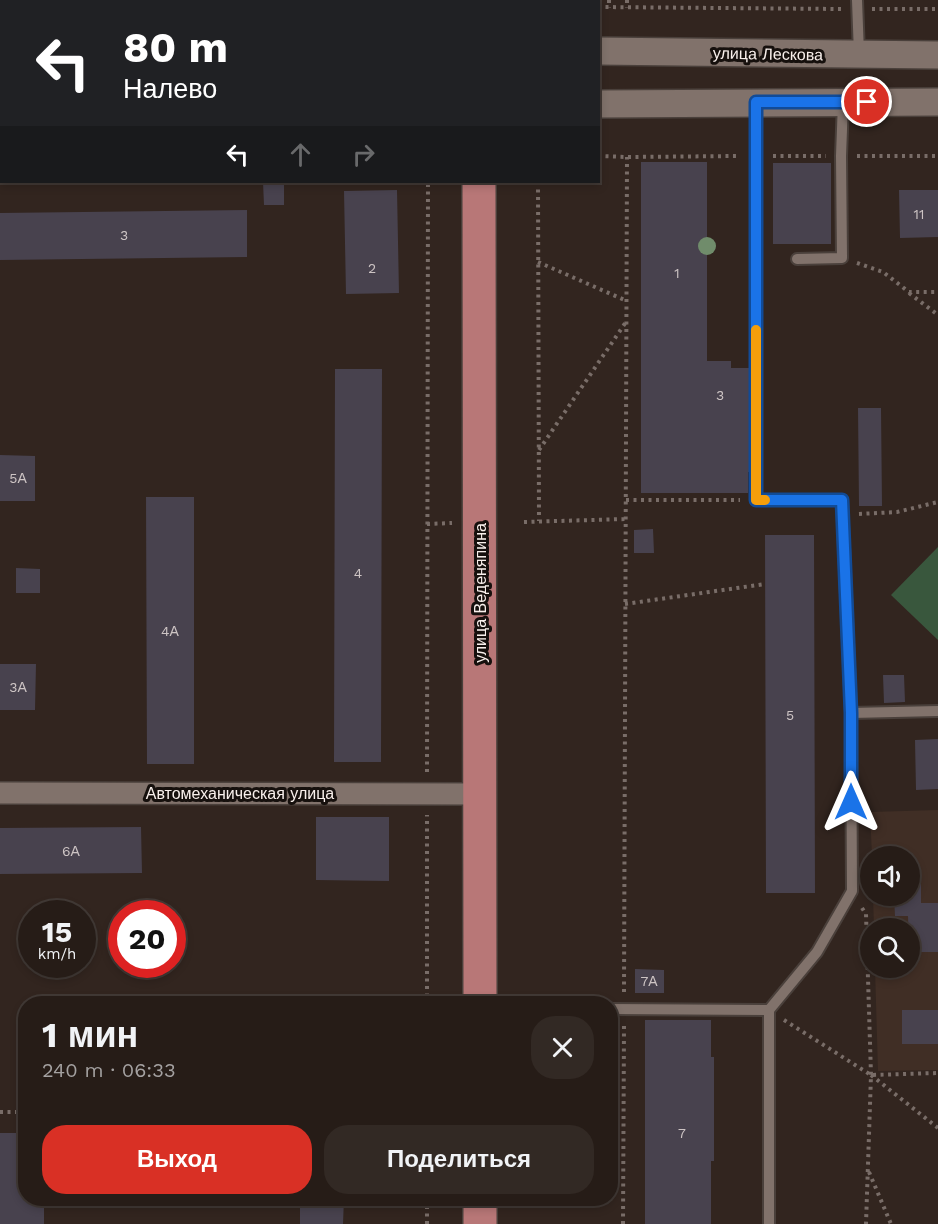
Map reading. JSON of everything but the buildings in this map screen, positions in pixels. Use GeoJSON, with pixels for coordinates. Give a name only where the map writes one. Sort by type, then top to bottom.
{"type":"FeatureCollection","features":[{"type":"Feature","properties":{"kind":"main road","name":"улица Веденяпина"},"geometry":{"type":"LineString","coordinates":[[479,183],[480,996]]}},
{"type":"Feature","properties":{"kind":"main road"},"geometry":{"type":"LineString","coordinates":[[480,1206],[480,1224]]}},
{"type":"Feature","properties":{"kind":"street","name":"улица Лескова"},"geometry":{"type":"LineString","coordinates":[[600,51],[938,55]]}},
{"type":"Feature","properties":{"kind":"street"},"geometry":{"type":"LineString","coordinates":[[600,104],[938,102]]}},
{"type":"Feature","properties":{"kind":"street","name":"Автомеханическая улица"},"geometry":{"type":"LineString","coordinates":[[0,793],[480,794]]}},
{"type":"Feature","properties":{"kind":"lane"},"geometry":{"type":"LineString","coordinates":[[857,4],[859,54]]}},
{"type":"Feature","properties":{"kind":"lane"},"geometry":{"type":"LineString","coordinates":[[756,102],[756,500],[842,500],[851,713],[852,891],[817,952],[769,1010],[769,1224]]}},
{"type":"Feature","properties":{"kind":"lane"},"geometry":{"type":"LineString","coordinates":[[797,259],[842,258],[843,102]]}},
{"type":"Feature","properties":{"kind":"lane"},"geometry":{"type":"LineString","coordinates":[[851,713],[938,711]]}},
{"type":"Feature","properties":{"kind":"lane"},"geometry":{"type":"LineString","coordinates":[[618,1010],[769,1010]]}},
{"type":"Feature","properties":{"kind":"path"},"geometry":{"type":"LineString","coordinates":[[609,0],[609,8]]}},
{"type":"Feature","properties":{"kind":"path"},"geometry":{"type":"LineString","coordinates":[[627,0],[627,8]]}},
{"type":"Feature","properties":{"kind":"path"},"geometry":{"type":"LineString","coordinates":[[600,8],[857,4],[938,9]]}},
{"type":"Feature","properties":{"kind":"path"},"geometry":{"type":"LineString","coordinates":[[623,1224],[627,158]]}},
{"type":"Feature","properties":{"kind":"path"},"geometry":{"type":"LineString","coordinates":[[427,996],[428,183]]}},
{"type":"Feature","properties":{"kind":"path"},"geometry":{"type":"LineString","coordinates":[[538,183],[539,521]]}},
{"type":"Feature","properties":{"kind":"path"},"geometry":{"type":"LineString","coordinates":[[842,258],[883,272],[938,315]]}},
{"type":"Feature","properties":{"kind":"path"},"geometry":{"type":"LineString","coordinates":[[538,262],[627,302]]}},
{"type":"Feature","properties":{"kind":"path"},"geometry":{"type":"LineString","coordinates":[[909,292],[938,292]]}},
{"type":"Feature","properties":{"kind":"path"},"geometry":{"type":"LineString","coordinates":[[539,450],[627,321]]}},
{"type":"Feature","properties":{"kind":"path"},"geometry":{"type":"LineString","coordinates":[[626,500],[756,500]]}},
{"type":"Feature","properties":{"kind":"path"},"geometry":{"type":"LineString","coordinates":[[843,514],[897,512],[938,502]]}},
{"type":"Feature","properties":{"kind":"path"},"geometry":{"type":"LineString","coordinates":[[524,522],[626,519]]}},
{"type":"Feature","properties":{"kind":"path"},"geometry":{"type":"LineString","coordinates":[[428,524],[462,523]]}},
{"type":"Feature","properties":{"kind":"path"},"geometry":{"type":"LineString","coordinates":[[626,604],[765,584]]}},
{"type":"Feature","properties":{"kind":"path"},"geometry":{"type":"LineString","coordinates":[[852,891],[866,914],[871,1075],[866,1224]]}},
{"type":"Feature","properties":{"kind":"path"},"geometry":{"type":"LineString","coordinates":[[769,1010],[871,1075],[938,1128]]}},
{"type":"Feature","properties":{"kind":"path"},"geometry":{"type":"LineString","coordinates":[[871,1075],[938,1073]]}},
{"type":"Feature","properties":{"kind":"path"},"geometry":{"type":"LineString","coordinates":[[0,1112],[18,1112]]}},
{"type":"Feature","properties":{"kind":"path"},"geometry":{"type":"LineString","coordinates":[[868,1168],[891,1224]]}},
{"type":"Feature","properties":{"kind":"path"},"geometry":{"type":"LineString","coordinates":[[427,1206],[427,1224]]}},
{"type":"Feature","properties":{"kind":"shaded area"},"geometry":{"type":"Polygon","coordinates":[[[938,810],[938,1070],[878,1071],[875,978],[920,978],[920,918],[874,918],[873,906],[920,906],[920,846],[872,846],[870,812],[938,810]]]}},
{"type":"Feature","properties":{"kind":"green space"},"geometry":{"type":"Polygon","coordinates":[[[938,547],[938,640],[891,595],[938,547]]]}},
{"type":"Feature","properties":{"kind":"slow traffic"},"geometry":{"type":"LineString","coordinates":[[756,330],[756,500],[765,500]]}},
{"type":"Feature","properties":{"kind":"route"},"geometry":{"type":"LineString","coordinates":[[851,802],[851,713],[842,500],[756,500],[756,102],[867,102]]}}]}
